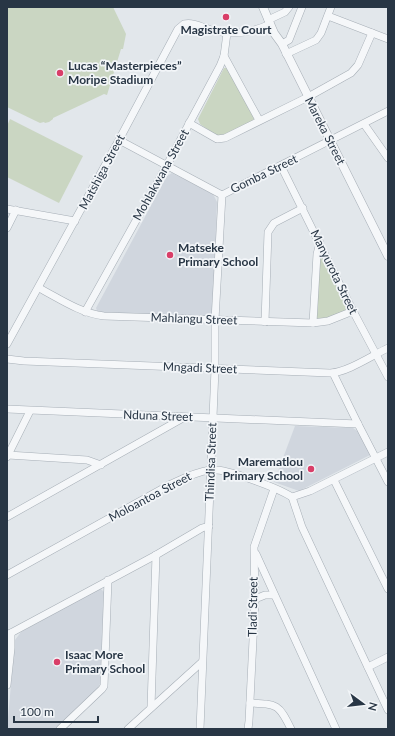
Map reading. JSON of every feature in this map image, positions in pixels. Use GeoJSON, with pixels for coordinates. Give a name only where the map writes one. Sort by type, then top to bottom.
{"type":"FeatureCollection","features":[{"type":"Feature","properties":{"kind":"street","name":"Mareka Street"},"geometry":{"type":"LineString","coordinates":[[263,7],[269,22],[282,44],[388,256]]}},
{"type":"Feature","properties":{"kind":"street"},"geometry":{"type":"LineString","coordinates":[[227,33],[250,32],[285,12],[289,7]]}},
{"type":"Feature","properties":{"kind":"street"},"geometry":{"type":"LineString","coordinates":[[282,44],[289,40],[302,7]]}},
{"type":"Feature","properties":{"kind":"street"},"geometry":{"type":"LineString","coordinates":[[286,54],[316,40],[321,33],[331,7]]}},
{"type":"Feature","properties":{"kind":"street"},"geometry":{"type":"LineString","coordinates":[[328,16],[388,39]]}},
{"type":"Feature","properties":{"kind":"street","name":"Matshiga Street"},"geometry":{"type":"LineString","coordinates":[[7,344],[120,140],[180,26],[184,24],[192,24],[227,33]]}},
{"type":"Feature","properties":{"kind":"street","name":"Mohlakwana Street"},"geometry":{"type":"LineString","coordinates":[[86,312],[167,166],[224,56],[227,33]]}},
{"type":"Feature","properties":{"kind":"street"},"geometry":{"type":"LineString","coordinates":[[189,123],[220,140],[225,138],[347,76],[355,70],[372,33]]}},
{"type":"Feature","properties":{"kind":"street"},"geometry":{"type":"LineString","coordinates":[[224,56],[259,120]]}},
{"type":"Feature","properties":{"kind":"street","name":"Gomba Street"},"geometry":{"type":"LineString","coordinates":[[120,140],[222,195],[388,111]]}},
{"type":"Feature","properties":{"kind":"street"},"geometry":{"type":"LineString","coordinates":[[364,124],[388,158]]}},
{"type":"Feature","properties":{"kind":"street","name":"Manyurota Street"},"geometry":{"type":"LineString","coordinates":[[281,166],[353,311],[388,377]]}},
{"type":"Feature","properties":{"kind":"street","name":"Thindisa Street"},"geometry":{"type":"LineString","coordinates":[[200,729],[215,369],[215,320],[222,195]]}},
{"type":"Feature","properties":{"kind":"street"},"geometry":{"type":"LineString","coordinates":[[265,322],[268,232],[274,223],[303,208]]}},
{"type":"Feature","properties":{"kind":"street"},"geometry":{"type":"LineString","coordinates":[[7,209],[75,221]]}},
{"type":"Feature","properties":{"kind":"street"},"geometry":{"type":"LineString","coordinates":[[7,228],[16,210]]}},
{"type":"Feature","properties":{"kind":"street"},"geometry":{"type":"LineString","coordinates":[[313,323],[317,254],[320,243]]}},
{"type":"Feature","properties":{"kind":"street","name":"Mahlangu Street"},"geometry":{"type":"LineString","coordinates":[[39,288],[86,312],[104,316],[313,323],[328,321],[353,311]]}},
{"type":"Feature","properties":{"kind":"street","name":"Mngadi Street"},"geometry":{"type":"LineString","coordinates":[[7,359],[24,361],[333,373],[354,365],[388,348]]}},
{"type":"Feature","properties":{"kind":"street"},"geometry":{"type":"LineString","coordinates":[[333,373],[388,482]]}},
{"type":"Feature","properties":{"kind":"street","name":"Nduna Street"},"geometry":{"type":"LineString","coordinates":[[7,410],[358,424]]}},
{"type":"Feature","properties":{"kind":"street"},"geometry":{"type":"LineString","coordinates":[[30,411],[8,456],[87,460],[101,464]]}},
{"type":"Feature","properties":{"kind":"street"},"geometry":{"type":"LineString","coordinates":[[7,517],[183,418]]}},
{"type":"Feature","properties":{"kind":"street"},"geometry":{"type":"LineString","coordinates":[[388,452],[334,480],[292,497],[302,527],[388,710]]}},
{"type":"Feature","properties":{"kind":"street","name":"Moloantoa Street"},"geometry":{"type":"LineString","coordinates":[[7,575],[169,485],[196,473],[210,470],[221,470],[283,491],[292,497]]}},
{"type":"Feature","properties":{"kind":"street"},"geometry":{"type":"LineString","coordinates":[[334,480],[388,589]]}},
{"type":"Feature","properties":{"kind":"street","name":"Tladi Street"},"geometry":{"type":"LineString","coordinates":[[248,729],[255,599],[254,551],[255,543],[274,489]]}},
{"type":"Feature","properties":{"kind":"street"},"geometry":{"type":"LineString","coordinates":[[7,685],[11,648],[9,634],[208,526]]}},
{"type":"Feature","properties":{"kind":"street"},"geometry":{"type":"LineString","coordinates":[[254,551],[336,729]]}},
{"type":"Feature","properties":{"kind":"street"},"geometry":{"type":"LineString","coordinates":[[151,707],[156,555]]}},
{"type":"Feature","properties":{"kind":"street"},"geometry":{"type":"LineString","coordinates":[[60,729],[102,690],[104,686],[108,580]]}},
{"type":"Feature","properties":{"kind":"street"},"geometry":{"type":"LineString","coordinates":[[255,599],[265,595],[274,595]]}},
{"type":"Feature","properties":{"kind":"street"},"geometry":{"type":"LineString","coordinates":[[368,667],[388,657]]}},
{"type":"Feature","properties":{"kind":"street"},"geometry":{"type":"LineString","coordinates":[[128,729],[202,662]]}},
{"type":"Feature","properties":{"kind":"street"},"geometry":{"type":"LineString","coordinates":[[250,703],[270,704],[276,706],[283,712],[291,729]]}},
{"type":"Feature","properties":{"kind":"shaded area","name":"Matseke Primary School"},"geometry":{"type":"Polygon","coordinates":[[[172,173],[213,194],[217,202],[213,312],[207,317],[98,313],[96,308],[167,176],[172,173]]]}},
{"type":"Feature","properties":{"kind":"shaded area","name":"Marematlou Primary School"},"geometry":{"type":"Polygon","coordinates":[[[295,426],[353,428],[360,433],[370,455],[299,491],[274,482],[295,426]]]}},
{"type":"Feature","properties":{"kind":"shaded area","name":"Isaac More Primary School"},"geometry":{"type":"Polygon","coordinates":[[[100,588],[104,592],[100,684],[97,689],[55,729],[7,729],[15,640],[21,632],[100,588]]]}},
{"type":"Feature","properties":{"kind":"green space","name":"Lucas “Masterpieces” Moripe Stadium"},"geometry":{"type":"Polygon","coordinates":[[[7,7],[113,7],[126,34],[123,49],[121,49],[107,95],[104,94],[45,123],[40,123],[7,107],[7,7]]]}},
{"type":"Feature","properties":{"kind":"green space"},"geometry":{"type":"Polygon","coordinates":[[[224,68],[228,68],[255,115],[253,121],[220,138],[200,124],[198,119],[224,68]]]}},
{"type":"Feature","properties":{"kind":"green space"},"geometry":{"type":"Polygon","coordinates":[[[10,119],[83,156],[59,203],[7,177],[7,126],[10,119]]]}},
{"type":"Feature","properties":{"kind":"green space"},"geometry":{"type":"Polygon","coordinates":[[[324,257],[348,306],[347,312],[323,321],[315,321],[318,258],[324,257]]]}},
{"type":"Feature","properties":{"kind":"place","name":"Magistrate Court"},"geometry":{"type":"Point","coordinates":[226,17]}},
{"type":"Feature","properties":{"kind":"place","name":"Lucas “Masterpieces” Moripe Stadium"},"geometry":{"type":"Point","coordinates":[60,73]}},
{"type":"Feature","properties":{"kind":"place","name":"Matseke Primary School"},"geometry":{"type":"Point","coordinates":[170,255]}},
{"type":"Feature","properties":{"kind":"place","name":"Marematlou Primary School"},"geometry":{"type":"Point","coordinates":[311,469]}},
{"type":"Feature","properties":{"kind":"place","name":"Isaac More Primary School"},"geometry":{"type":"Point","coordinates":[57,662]}}]}
